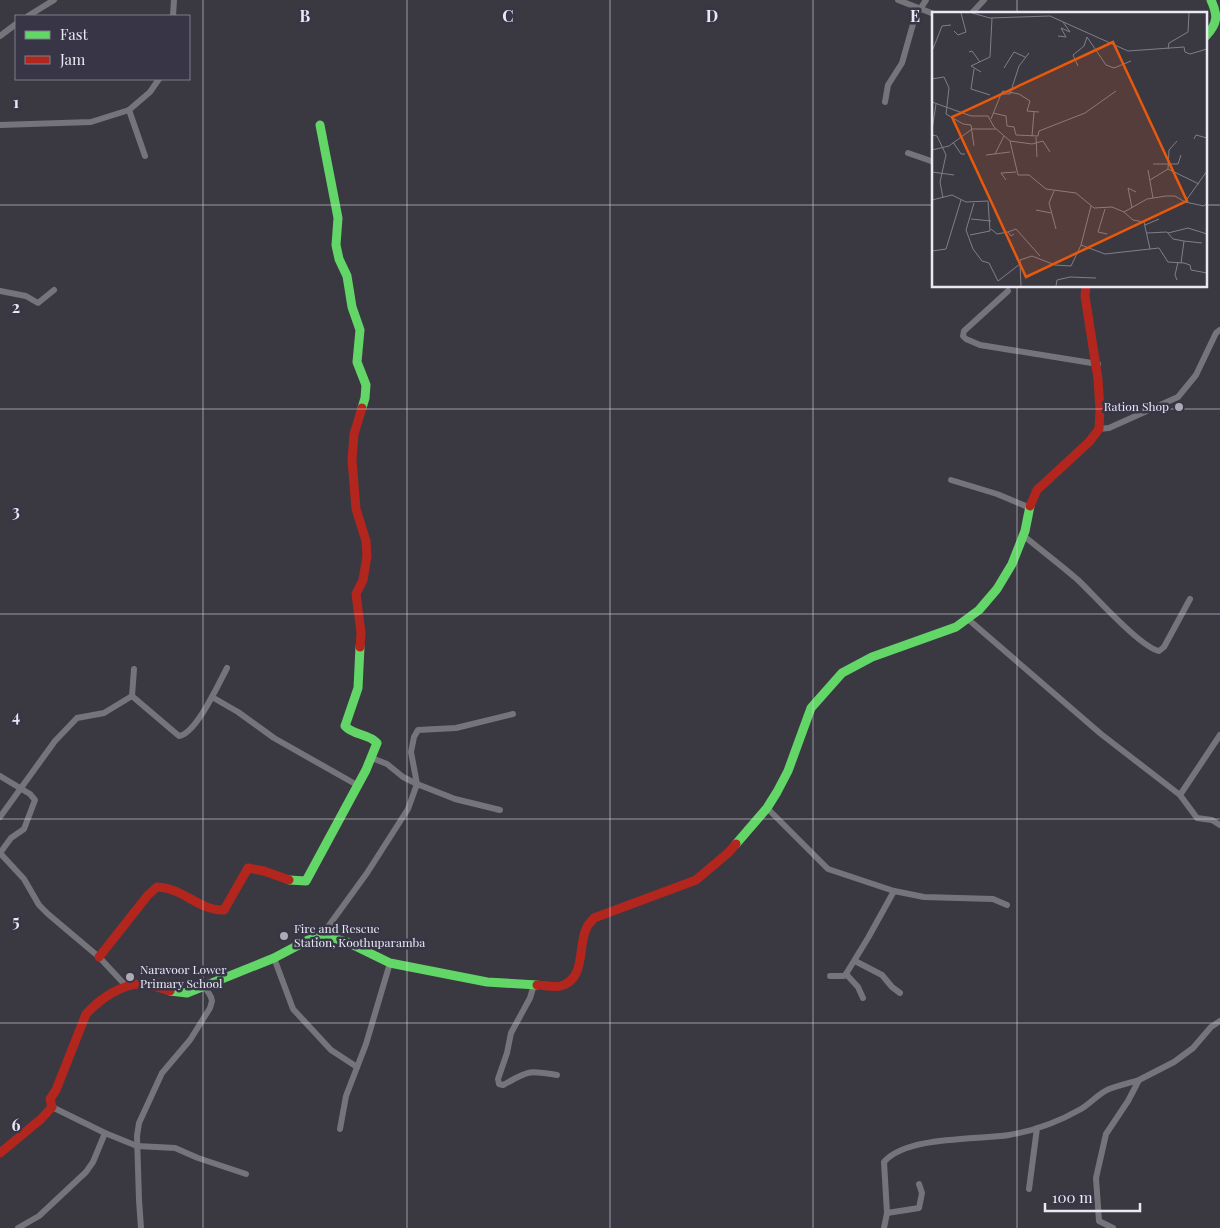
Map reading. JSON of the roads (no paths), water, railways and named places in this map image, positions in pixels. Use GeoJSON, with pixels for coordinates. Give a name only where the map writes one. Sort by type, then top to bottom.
{"type":"FeatureCollection","features":[{"type":"Feature","properties":{"kind":"main road"},"geometry":{"type":"LineString","coordinates":[[1208,34],[1216,28],[1219,17],[1210,0]]}},
{"type":"Feature","properties":{"kind":"main road"},"geometry":{"type":"LineString","coordinates":[[99,956],[157,886],[171,888],[207,906],[224,910],[248,868],[264,871],[291,881],[306,881],[362,778],[377,743],[372,736],[357,734],[345,726],[358,688],[361,633],[356,594],[363,580],[367,556],[366,541],[356,508],[352,460],[354,434],[365,398],[366,385],[357,362],[360,330],[352,307],[347,276],[339,259],[336,245],[338,218],[320,125]]}},
{"type":"Feature","properties":{"kind":"main road"},"geometry":{"type":"LineString","coordinates":[[0,1153],[52,1107],[50,1099],[56,1090],[86,1014],[102,998],[127,987],[135,984],[144,984],[177,994],[187,993],[206,987],[274,958],[322,934],[347,942],[390,963],[488,982],[560,986],[569,981],[575,974],[580,962],[586,928],[594,918],[696,880],[729,852],[767,808],[788,771],[803,725],[811,708],[842,673],[872,657],[956,627],[969,620],[989,600],[1006,576],[1024,536],[1028,507],[1036,492],[1053,473],[1092,440],[1098,430],[1100,404],[1098,364],[1086,288]]}},
{"type":"Feature","properties":{"kind":"street"},"geometry":{"type":"LineString","coordinates":[[30,15],[54,0]]}},
{"type":"Feature","properties":{"kind":"street"},"geometry":{"type":"LineString","coordinates":[[173,15],[174,0]]}},
{"type":"Feature","properties":{"kind":"street"},"geometry":{"type":"LineString","coordinates":[[898,0],[932,13]]}},
{"type":"Feature","properties":{"kind":"street"},"geometry":{"type":"LineString","coordinates":[[884,102],[888,85],[902,63],[915,18],[926,0]]}},
{"type":"Feature","properties":{"kind":"street"},"geometry":{"type":"LineString","coordinates":[[974,12],[984,0]]}},
{"type":"Feature","properties":{"kind":"street"},"geometry":{"type":"LineString","coordinates":[[0,36],[15,25]]}},
{"type":"Feature","properties":{"kind":"street"},"geometry":{"type":"LineString","coordinates":[[0,125],[91,122],[129,110],[150,92],[158,80]]}},
{"type":"Feature","properties":{"kind":"street"},"geometry":{"type":"LineString","coordinates":[[129,110],[145,156]]}},
{"type":"Feature","properties":{"kind":"street"},"geometry":{"type":"LineString","coordinates":[[908,153],[932,161]]}},
{"type":"Feature","properties":{"kind":"street"},"geometry":{"type":"LineString","coordinates":[[0,291],[26,296],[38,303],[54,290]]}},
{"type":"Feature","properties":{"kind":"street"},"geometry":{"type":"LineString","coordinates":[[1008,291],[964,331],[962,336],[980,344],[1098,364]]}},
{"type":"Feature","properties":{"kind":"street"},"geometry":{"type":"LineString","coordinates":[[1098,430],[1109,428],[1178,397],[1196,375],[1216,333],[1220,330]]}},
{"type":"Feature","properties":{"kind":"street"},"geometry":{"type":"LineString","coordinates":[[951,480],[997,494],[1028,507]]}},
{"type":"Feature","properties":{"kind":"street"},"geometry":{"type":"LineString","coordinates":[[1024,536],[1076,579],[1153,650],[1159,651],[1164,647],[1190,599]]}},
{"type":"Feature","properties":{"kind":"street"},"geometry":{"type":"LineString","coordinates":[[969,620],[1101,734],[1180,796],[1197,818],[1212,820],[1220,826]]}},
{"type":"Feature","properties":{"kind":"street"},"geometry":{"type":"LineString","coordinates":[[132,696],[179,736],[183,736],[192,729],[227,668]]}},
{"type":"Feature","properties":{"kind":"street"},"geometry":{"type":"LineString","coordinates":[[132,696],[134,669]]}},
{"type":"Feature","properties":{"kind":"street"},"geometry":{"type":"LineString","coordinates":[[0,817],[55,741],[77,718],[104,713],[132,696]]}},
{"type":"Feature","properties":{"kind":"street"},"geometry":{"type":"LineString","coordinates":[[212,697],[238,712],[274,738],[357,785]]}},
{"type":"Feature","properties":{"kind":"street"},"geometry":{"type":"LineString","coordinates":[[322,934],[367,873],[408,809],[417,784],[411,752],[414,736],[418,730],[456,728],[513,714]]}},
{"type":"Feature","properties":{"kind":"street"},"geometry":{"type":"LineString","coordinates":[[1180,796],[1220,735]]}},
{"type":"Feature","properties":{"kind":"street"},"geometry":{"type":"LineString","coordinates":[[372,758],[387,764],[403,777],[417,784],[455,799],[500,810]]}},
{"type":"Feature","properties":{"kind":"street"},"geometry":{"type":"LineString","coordinates":[[0,776],[30,794],[35,800],[24,829],[10,838],[0,853],[24,879],[39,905],[99,956],[127,987]]}},
{"type":"Feature","properties":{"kind":"street"},"geometry":{"type":"LineString","coordinates":[[767,808],[828,870],[894,891],[924,897],[994,899],[1008,905]]}},
{"type":"Feature","properties":{"kind":"street"},"geometry":{"type":"LineString","coordinates":[[830,976],[844,976],[846,974],[894,891]]}},
{"type":"Feature","properties":{"kind":"street"},"geometry":{"type":"LineString","coordinates":[[274,958],[293,1009],[331,1050],[357,1067]]}},
{"type":"Feature","properties":{"kind":"street"},"geometry":{"type":"LineString","coordinates":[[855,961],[882,975],[900,993]]}},
{"type":"Feature","properties":{"kind":"street"},"geometry":{"type":"LineString","coordinates":[[340,1129],[346,1096],[366,1044],[390,963]]}},
{"type":"Feature","properties":{"kind":"street"},"geometry":{"type":"LineString","coordinates":[[846,974],[858,987],[863,998]]}},
{"type":"Feature","properties":{"kind":"street"},"geometry":{"type":"LineString","coordinates":[[534,985],[530,998],[511,1034],[498,1079],[499,1084],[503,1085],[519,1075],[530,1071],[557,1075]]}},
{"type":"Feature","properties":{"kind":"street"},"geometry":{"type":"LineString","coordinates":[[141,1228],[137,1146],[139,1123],[162,1073],[190,1040],[210,1008],[212,1001],[206,987]]}},
{"type":"Feature","properties":{"kind":"street"},"geometry":{"type":"LineString","coordinates":[[884,1228],[887,1212],[884,1162],[890,1155],[913,1147],[942,1141],[1009,1135],[1037,1128],[1079,1110],[1108,1090],[1139,1080],[1174,1062],[1193,1048],[1211,1027],[1220,1021]]}},
{"type":"Feature","properties":{"kind":"street"},"geometry":{"type":"LineString","coordinates":[[1113,1228],[1098,1221],[1096,1178],[1106,1134],[1128,1101],[1139,1080]]}},
{"type":"Feature","properties":{"kind":"street"},"geometry":{"type":"LineString","coordinates":[[52,1107],[105,1133],[137,1146],[175,1148],[246,1174]]}},
{"type":"Feature","properties":{"kind":"street"},"geometry":{"type":"LineString","coordinates":[[1029,1189],[1037,1128]]}},
{"type":"Feature","properties":{"kind":"street"},"geometry":{"type":"LineString","coordinates":[[18,1228],[39,1216],[86,1172],[93,1162],[105,1133]]}},
{"type":"Feature","properties":{"kind":"street"},"geometry":{"type":"LineString","coordinates":[[887,1212],[919,1208],[922,1193],[919,1184]]}},
{"type":"Feature","properties":{"kind":"place","name":"Ration Shop"},"geometry":{"type":"Point","coordinates":[1179,407]}},
{"type":"Feature","properties":{"kind":"place","name":"Fire and Rescue Station, Koothuparamba"},"geometry":{"type":"Point","coordinates":[284,936]}},
{"type":"Feature","properties":{"kind":"place","name":"Naravoor Lower Primary School"},"geometry":{"type":"Point","coordinates":[130,977]}}]}
